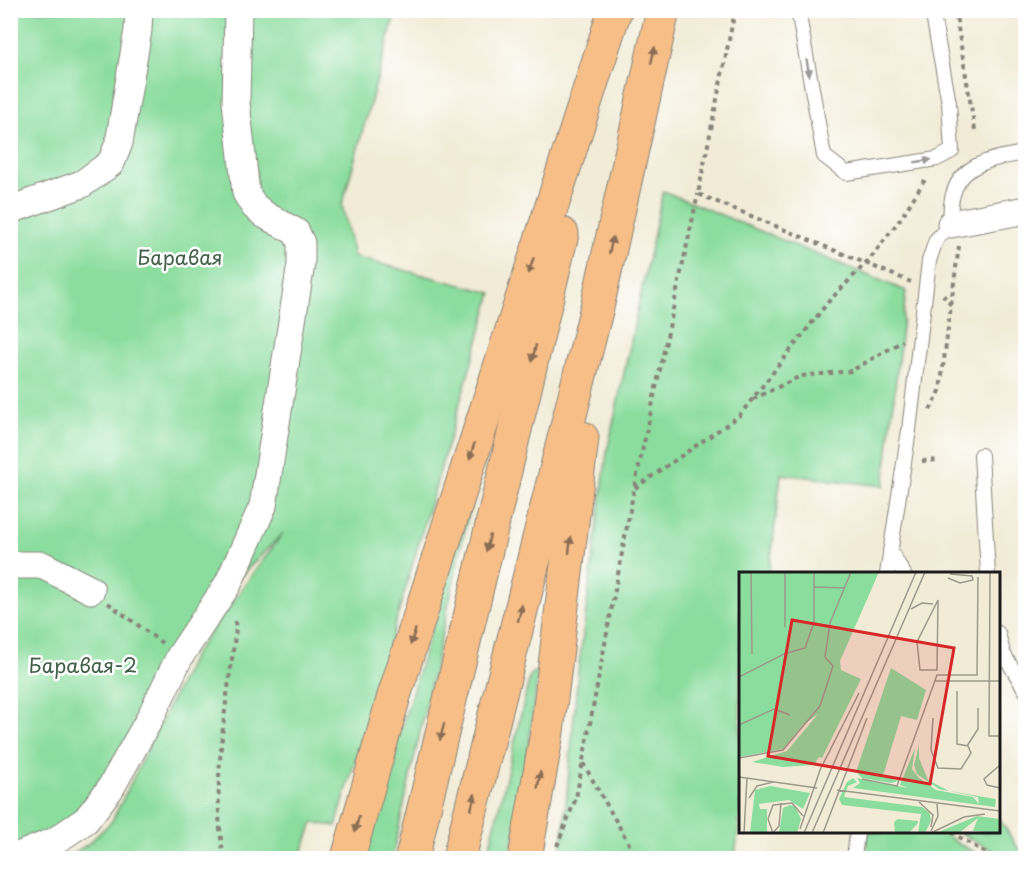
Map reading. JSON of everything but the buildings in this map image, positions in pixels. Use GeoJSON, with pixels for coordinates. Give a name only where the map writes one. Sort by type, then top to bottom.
{"type":"FeatureCollection","features":[{"type":"Feature","properties":{"kind":"highway"},"geometry":{"type":"LineString","coordinates":[[348,858],[394,696],[616,10]]}},
{"type":"Feature","properties":{"kind":"highway"},"geometry":{"type":"LineString","coordinates":[[412,858],[616,10]]}},
{"type":"Feature","properties":{"kind":"highway"},"geometry":{"type":"LineString","coordinates":[[459,858],[598,303],[663,10]]}},
{"type":"Feature","properties":{"kind":"highway"},"geometry":{"type":"LineString","coordinates":[[541,855],[547,732],[598,303]]}},
{"type":"Feature","properties":{"kind":"street"},"geometry":{"type":"LineString","coordinates":[[10,210],[82,184],[111,163],[121,131],[138,30],[139,10]]}},
{"type":"Feature","properties":{"kind":"street"},"geometry":{"type":"LineString","coordinates":[[14,858],[55,841],[86,820],[110,789],[180,656],[228,584],[263,506],[301,264],[301,243],[296,232],[265,215],[254,206],[246,193],[236,102],[238,10]]}},
{"type":"Feature","properties":{"kind":"street"},"geometry":{"type":"LineString","coordinates":[[956,231],[1026,210]]}},
{"type":"Feature","properties":{"kind":"street"},"geometry":{"type":"LineString","coordinates":[[10,565],[42,565],[91,590]]}},
{"type":"Feature","properties":{"kind":"lane"},"geometry":{"type":"LineString","coordinates":[[798,10],[824,156],[846,173],[937,159],[952,151],[953,136],[932,10]]}},
{"type":"Feature","properties":{"kind":"lane"},"geometry":{"type":"LineString","coordinates":[[887,572],[929,261],[936,240],[956,231],[950,204],[956,184],[978,163],[1026,153]]}},
{"type":"Feature","properties":{"kind":"lane"},"geometry":{"type":"LineString","coordinates":[[981,455],[988,572]]}},
{"type":"Feature","properties":{"kind":"lane"},"geometry":{"type":"LineString","coordinates":[[890,550],[903,572]]}},
{"type":"Feature","properties":{"kind":"lane"},"geometry":{"type":"LineString","coordinates":[[1000,638],[1003,653],[1026,691]]}},
{"type":"Feature","properties":{"kind":"lane"},"geometry":{"type":"LineString","coordinates":[[854,858],[857,833]]}},
{"type":"Feature","properties":{"kind":"path"},"geometry":{"type":"LineString","coordinates":[[541,855],[561,831],[576,798],[634,489],[735,10]]}},
{"type":"Feature","properties":{"kind":"path"},"geometry":{"type":"LineString","coordinates":[[955,10],[975,130]]}},
{"type":"Feature","properties":{"kind":"path"},"geometry":{"type":"LineString","coordinates":[[634,489],[739,416],[830,301],[901,218],[937,159]]}},
{"type":"Feature","properties":{"kind":"path"},"geometry":{"type":"LineString","coordinates":[[698,194],[943,295],[951,305]]}},
{"type":"Feature","properties":{"kind":"path"},"geometry":{"type":"LineString","coordinates":[[927,416],[940,390],[951,305],[956,231]]}},
{"type":"Feature","properties":{"kind":"path"},"geometry":{"type":"LineString","coordinates":[[752,399],[801,376],[851,371],[921,331]]}},
{"type":"Feature","properties":{"kind":"path"},"geometry":{"type":"LineString","coordinates":[[919,472],[923,450]]}},
{"type":"Feature","properties":{"kind":"path"},"geometry":{"type":"LineString","coordinates":[[921,461],[940,460]]}},
{"type":"Feature","properties":{"kind":"path"},"geometry":{"type":"LineString","coordinates":[[224,858],[218,830],[223,732],[236,628],[228,584]]}},
{"type":"Feature","properties":{"kind":"path"},"geometry":{"type":"LineString","coordinates":[[91,590],[180,656]]}},
{"type":"Feature","properties":{"kind":"path"},"geometry":{"type":"LineString","coordinates":[[583,763],[637,858]]}},
{"type":"Feature","properties":{"kind":"path"},"geometry":{"type":"LineString","coordinates":[[954,833],[994,858]]}},
{"type":"Feature","properties":{"kind":"green space"},"geometry":{"type":"Polygon","coordinates":[[[11,11],[396,11],[342,205],[354,257],[492,293],[336,826],[313,823],[300,858],[65,858],[87,845],[112,821],[194,654],[283,533],[179,639],[104,783],[82,809],[51,834],[11,851],[11,11]]]}},
{"type":"Feature","properties":{"kind":"green space"},"geometry":{"type":"Polygon","coordinates":[[[663,191],[906,291],[884,486],[781,474],[769,572],[739,572],[739,821],[735,858],[561,858],[578,672],[607,452],[663,191]]]}},
{"type":"Feature","properties":{"kind":"green space"},"geometry":{"type":"Polygon","coordinates":[[[476,481],[392,858],[362,858],[476,481]]]}},
{"type":"Feature","properties":{"kind":"green space"},"geometry":{"type":"Polygon","coordinates":[[[533,672],[538,673],[521,804],[509,858],[487,858],[530,676],[533,672]]]}},
{"type":"Feature","properties":{"kind":"green space"},"geometry":{"type":"Polygon","coordinates":[[[1000,820],[1017,847],[1025,851],[1025,858],[1006,858],[961,833],[1000,833],[1000,820]]]}},
{"type":"Feature","properties":{"kind":"green space"},"geometry":{"type":"Polygon","coordinates":[[[868,833],[944,833],[957,843],[985,858],[866,858],[868,833]]]}},
{"type":"Feature","properties":{"kind":"park label","name":"Баравая"},"geometry":{"type":"Point","coordinates":[180,257]}},
{"type":"Feature","properties":{"kind":"park label","name":"Баравая-2"},"geometry":{"type":"Point","coordinates":[83,665]}}]}
